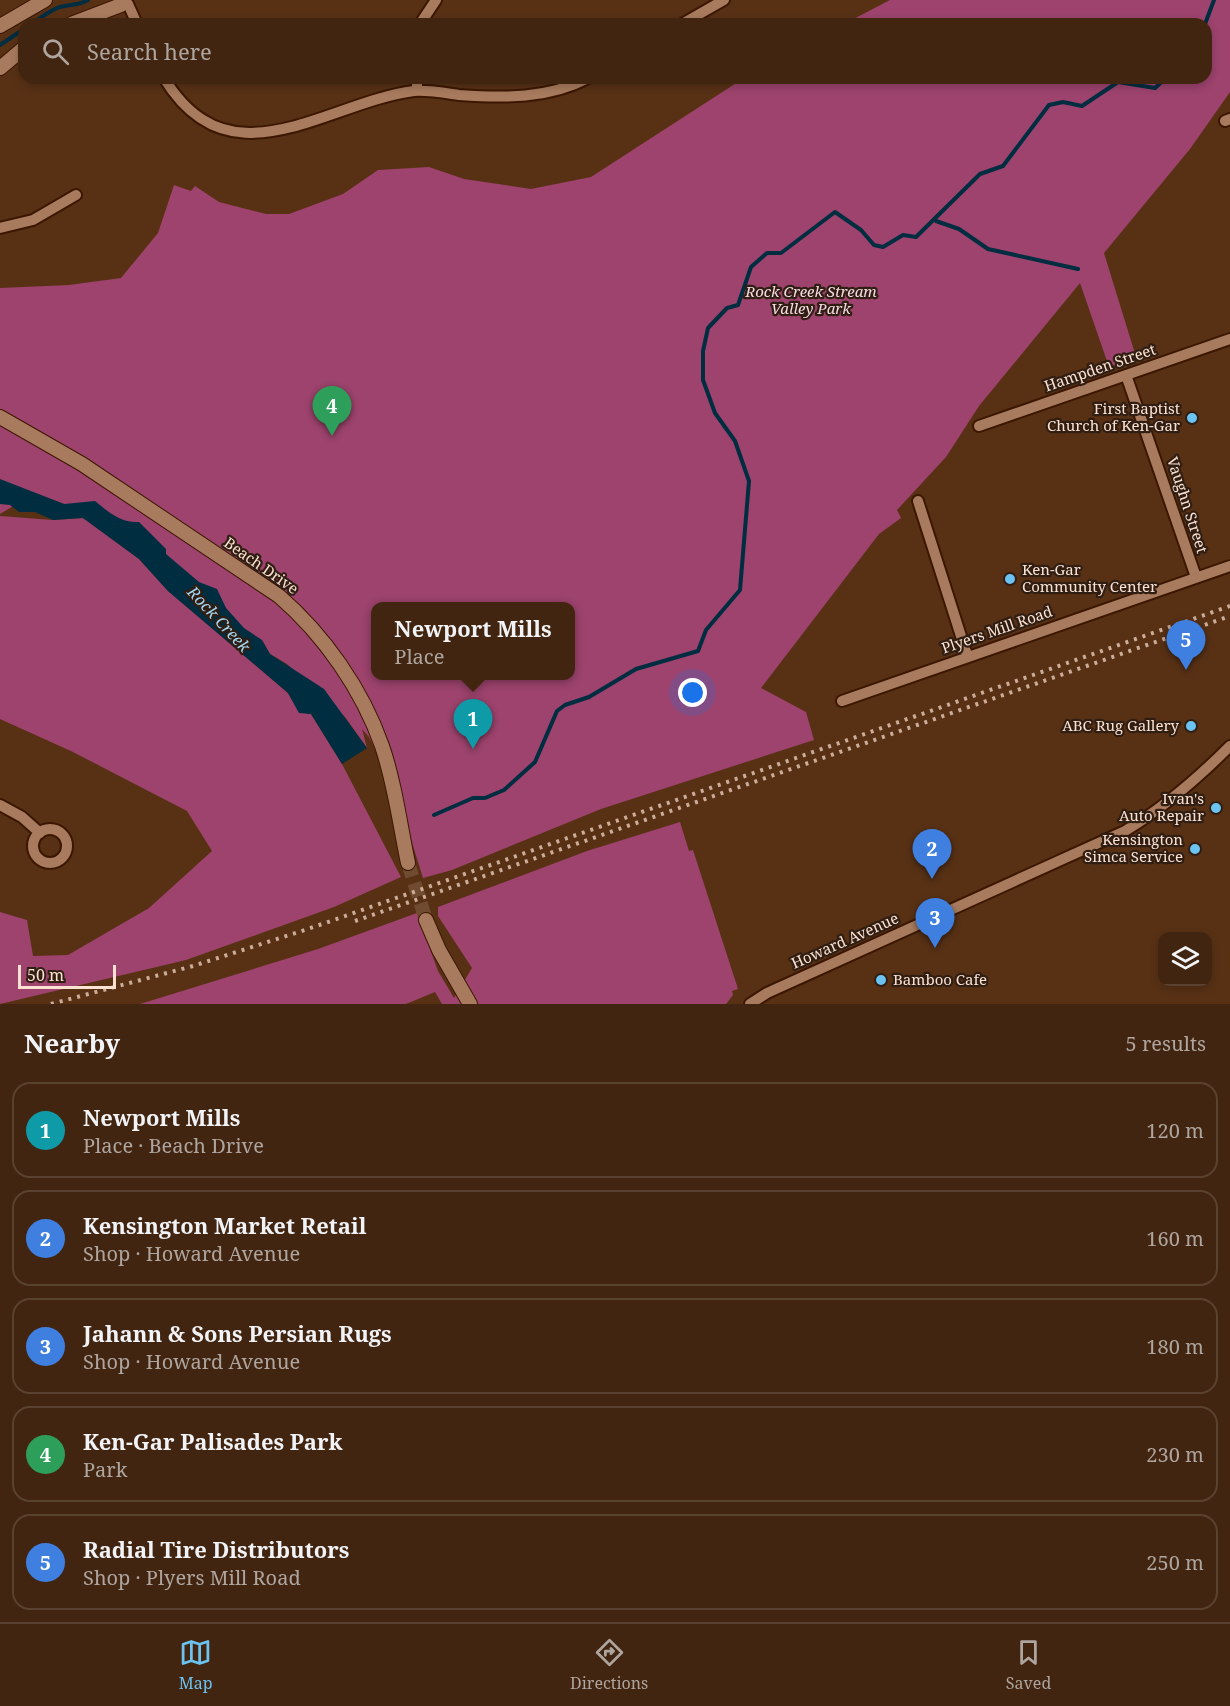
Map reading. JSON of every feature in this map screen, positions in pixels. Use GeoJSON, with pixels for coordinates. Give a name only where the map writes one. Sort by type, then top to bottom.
{"type":"FeatureCollection","features":[{"type":"Feature","properties":{"kind":"street"},"geometry":{"type":"LineString","coordinates":[[0,26],[45,0]]}},
{"type":"Feature","properties":{"kind":"street"},"geometry":{"type":"LineString","coordinates":[[424,18],[436,0]]}},
{"type":"Feature","properties":{"kind":"street"},"geometry":{"type":"LineString","coordinates":[[692,18],[724,0]]}},
{"type":"Feature","properties":{"kind":"street"},"geometry":{"type":"LineString","coordinates":[[86,18],[127,2],[134,18]]}},
{"type":"Feature","properties":{"kind":"street"},"geometry":{"type":"LineString","coordinates":[[0,68],[18,53]]}},
{"type":"Feature","properties":{"kind":"street"},"geometry":{"type":"LineString","coordinates":[[167,84],[172,92],[192,112],[217,126],[247,133],[286,131],[394,95],[417,91],[482,96],[531,96],[564,89],[575,84]]}},
{"type":"Feature","properties":{"kind":"street"},"geometry":{"type":"LineString","coordinates":[[417,84],[417,91]]}},
{"type":"Feature","properties":{"kind":"street"},"geometry":{"type":"LineString","coordinates":[[0,228],[33,220],[76,195]]}},
{"type":"Feature","properties":{"kind":"street","name":"Hampden Street"},"geometry":{"type":"LineString","coordinates":[[980,426],[1230,339]]}},
{"type":"Feature","properties":{"kind":"street","name":"Vaughn Street"},"geometry":{"type":"LineString","coordinates":[[1126,375],[1196,577]]}},
{"type":"Feature","properties":{"kind":"street","name":"Beach Drive"},"geometry":{"type":"LineString","coordinates":[[0,417],[82,465],[279,596],[297,612],[335,657],[367,710],[382,747],[408,864]]}},
{"type":"Feature","properties":{"kind":"street"},"geometry":{"type":"LineString","coordinates":[[918,501],[967,656]]}},
{"type":"Feature","properties":{"kind":"street","name":"Plyers Mill Road"},"geometry":{"type":"LineString","coordinates":[[842,701],[1230,566]]}},
{"type":"Feature","properties":{"kind":"street","name":"Howard Avenue"},"geometry":{"type":"LineString","coordinates":[[750,1004],[767,993],[1125,831],[1155,813],[1190,785],[1230,746]]}},
{"type":"Feature","properties":{"kind":"street"},"geometry":{"type":"LineString","coordinates":[[0,805],[22,817],[40,833]]}},
{"type":"Feature","properties":{"kind":"street"},"geometry":{"type":"LineString","coordinates":[[426,920],[439,951],[470,1004]]}},
{"type":"Feature","properties":{"kind":"green space","name":"Rock Creek Stream Valley Park"},"geometry":{"type":"Polygon","coordinates":[[[890,0],[1230,0],[1230,92],[1190,149],[1104,253],[1136,357],[1109,367],[1080,283],[979,406],[946,457],[897,510],[901,518],[879,534],[761,688],[806,712],[814,740],[601,809],[452,870],[423,878],[409,833],[398,773],[388,776],[369,737],[362,729],[367,748],[345,717],[287,664],[270,654],[263,642],[64,504],[35,493],[0,514],[0,288],[69,285],[121,278],[158,233],[174,185],[191,191],[195,186],[219,202],[266,214],[289,214],[343,194],[378,170],[429,167],[464,179],[531,189],[591,177],[735,84],[1212,84],[1212,18],[856,18],[890,0]]]}},
{"type":"Feature","properties":{"kind":"green space"},"geometry":{"type":"Polygon","coordinates":[[[0,516],[53,520],[83,518],[139,559],[168,591],[288,693],[299,712],[311,714],[342,764],[401,877],[334,907],[186,960],[0,1004],[0,912],[27,920],[33,956],[68,955],[149,908],[212,851],[187,811],[73,752],[0,719],[0,516]]]}},
{"type":"Feature","properties":{"kind":"green space"},"geometry":{"type":"Polygon","coordinates":[[[680,822],[689,851],[693,850],[738,989],[732,991],[733,995],[726,1004],[442,1004],[435,992],[406,1004],[140,1004],[318,949],[417,913],[438,971],[454,998],[472,968],[438,916],[438,907],[587,851],[680,822]]]}},
{"type":"Feature","properties":{"kind":"water","name":"Rock Creek"},"geometry":{"type":"Polygon","coordinates":[[[0,479],[64,504],[95,501],[121,519],[139,522],[166,549],[166,554],[199,582],[217,589],[226,608],[244,628],[262,640],[270,654],[324,689],[367,748],[342,764],[311,714],[299,713],[288,693],[168,591],[139,559],[83,518],[53,520],[35,512],[19,512],[10,505],[0,504],[0,479]]]}},
{"type":"Feature","properties":{"kind":"waterway"},"geometry":{"type":"LineString","coordinates":[[40,18],[57,8],[88,0]]}},
{"type":"Feature","properties":{"kind":"waterway"},"geometry":{"type":"LineString","coordinates":[[1207,18],[1214,0]]}},
{"type":"Feature","properties":{"kind":"waterway"},"geometry":{"type":"LineString","coordinates":[[0,45],[18,33]]}},
{"type":"Feature","properties":{"kind":"waterway"},"geometry":{"type":"LineString","coordinates":[[434,815],[473,798],[485,798],[504,790],[535,762],[557,711],[565,705],[589,697],[636,669],[698,651],[706,630],[740,590],[749,481],[735,441],[715,413],[703,380],[703,351],[708,328],[727,308],[738,305],[751,267],[767,253],[781,253],[835,212],[861,230],[874,245],[883,247],[903,235],[916,237],[980,174],[1003,166],[1049,105],[1063,102],[1082,106],[1115,84]]}},
{"type":"Feature","properties":{"kind":"waterway"},"geometry":{"type":"LineString","coordinates":[[1130,84],[1155,88],[1159,84]]}},
{"type":"Feature","properties":{"kind":"waterway"},"geometry":{"type":"LineString","coordinates":[[936,221],[959,229],[988,249],[1078,269]]}},
{"type":"Feature","properties":{"kind":"tunnel"},"geometry":{"type":"LineString","coordinates":[[408,863],[426,920]]}},
{"type":"Feature","properties":{"kind":"railway"},"geometry":{"type":"LineString","coordinates":[[51,1004],[193,966],[305,930],[1230,606]]}},
{"type":"Feature","properties":{"kind":"railway"},"geometry":{"type":"LineString","coordinates":[[355,921],[1230,616]]}},
{"type":"Feature","properties":{"kind":"place","name":"First Baptist Church of Ken-Gar"},"geometry":{"type":"Point","coordinates":[1192,418]}},
{"type":"Feature","properties":{"kind":"place","name":"Ken-Gar Palisades Park"},"geometry":{"type":"Point","coordinates":[332,436]}},
{"type":"Feature","properties":{"kind":"place","name":"Ken-Gar Community Center"},"geometry":{"type":"Point","coordinates":[1010,579]}},
{"type":"Feature","properties":{"kind":"place","name":"Radial Tire Distributors"},"geometry":{"type":"Point","coordinates":[1186,670]}},
{"type":"Feature","properties":{"kind":"place","name":"ABC Rug Gallery"},"geometry":{"type":"Point","coordinates":[1191,726]}},
{"type":"Feature","properties":{"kind":"place","name":"Newport Mills"},"geometry":{"type":"Point","coordinates":[473,749]}},
{"type":"Feature","properties":{"kind":"place","name":"Ivan's Auto Repair"},"geometry":{"type":"Point","coordinates":[1216,808]}},
{"type":"Feature","properties":{"kind":"place","name":"Kensington Simca Service"},"geometry":{"type":"Point","coordinates":[1195,849]}},
{"type":"Feature","properties":{"kind":"place","name":"Kensington Market Retail"},"geometry":{"type":"Point","coordinates":[932,879]}},
{"type":"Feature","properties":{"kind":"place","name":"Jahann & Sons Persian Rugs"},"geometry":{"type":"Point","coordinates":[935,948]}},
{"type":"Feature","properties":{"kind":"place","name":"Bamboo Cafe"},"geometry":{"type":"Point","coordinates":[881,980]}}]}
